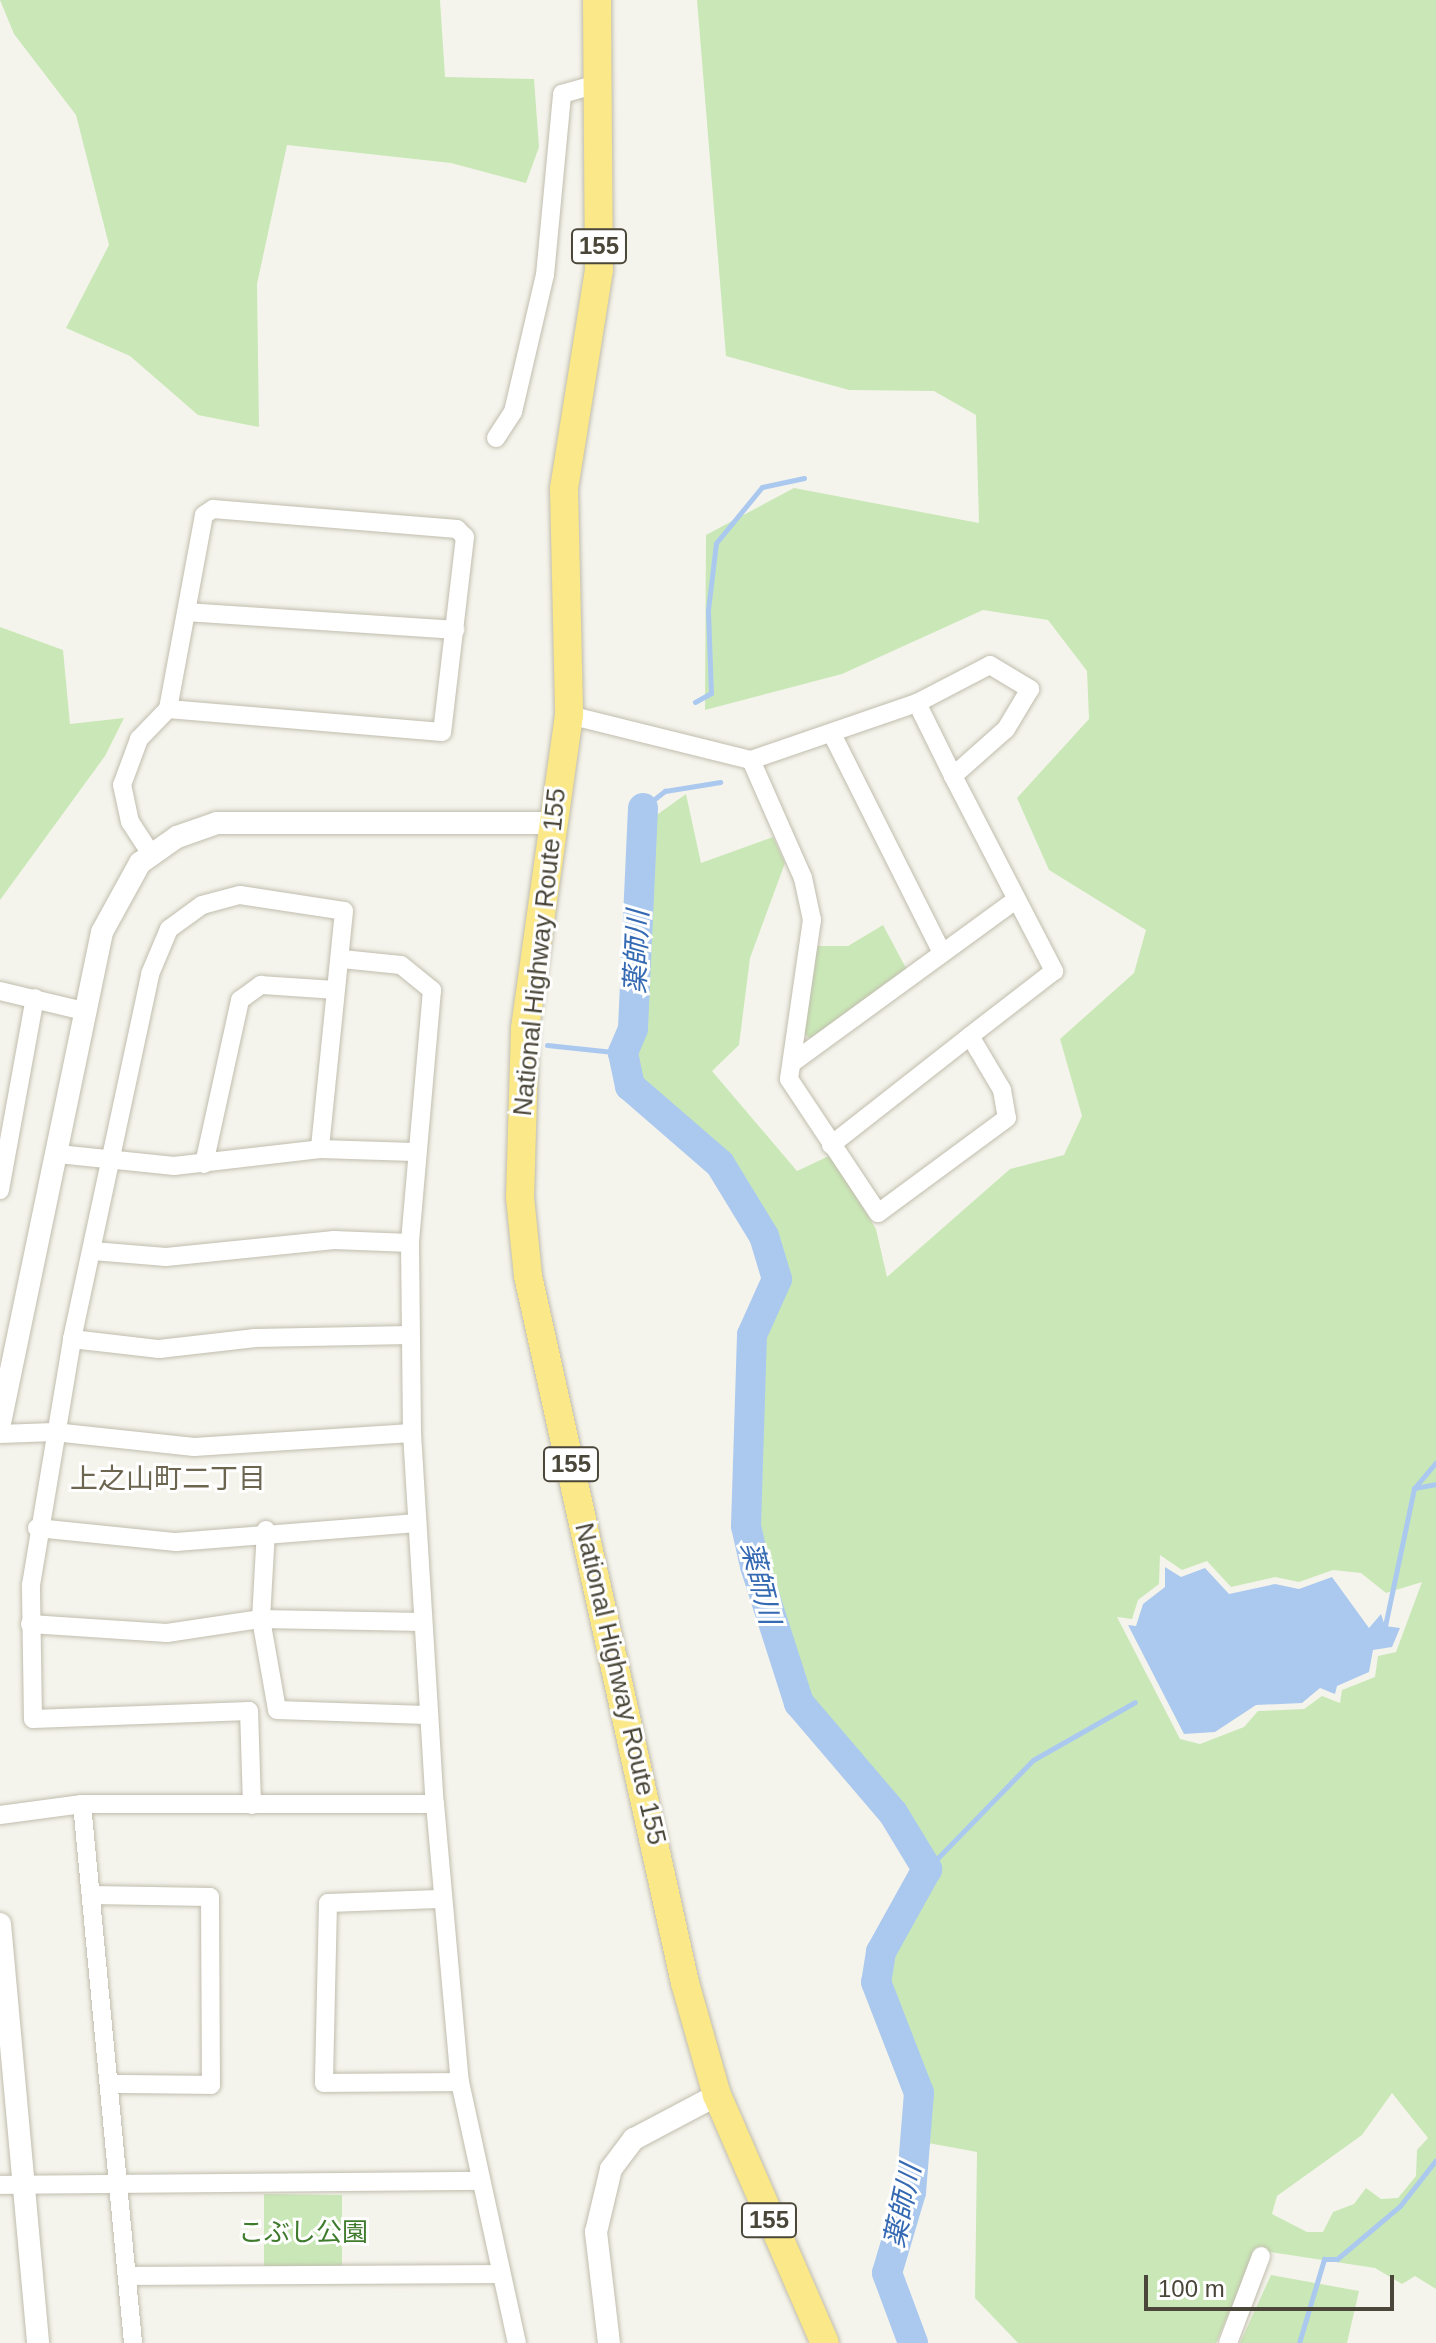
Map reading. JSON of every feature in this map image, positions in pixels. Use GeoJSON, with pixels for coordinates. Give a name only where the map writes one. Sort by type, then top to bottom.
{"type":"FeatureCollection","features":[{"type":"Feature","properties":{"kind":"highway","name":"National Highway Route 155"},"geometry":{"type":"LineString","coordinates":[[597,0],[599,270],[564,489],[569,715],[552,823],[523,1067],[525,1255],[685,1983],[717,2095],[825,2343]]}},
{"type":"Feature","properties":{"kind":"street"},"geometry":{"type":"LineString","coordinates":[[496,438],[513,412],[545,275],[562,94],[597,84]]}},
{"type":"Feature","properties":{"kind":"street"},"geometry":{"type":"LineString","coordinates":[[151,854],[130,822],[122,785],[139,739],[168,709],[204,515],[213,509],[457,529],[465,537],[442,732],[168,709]]}},
{"type":"Feature","properties":{"kind":"street"},"geometry":{"type":"LineString","coordinates":[[187,612],[455,630]]}},
{"type":"Feature","properties":{"kind":"street"},"geometry":{"type":"LineString","coordinates":[[569,715],[751,760],[917,703],[990,665],[1030,689],[1006,729],[953,776]]}},
{"type":"Feature","properties":{"kind":"street"},"geometry":{"type":"LineString","coordinates":[[831,1145],[1054,971],[917,703]]}},
{"type":"Feature","properties":{"kind":"street"},"geometry":{"type":"LineString","coordinates":[[832,734],[941,951]]}},
{"type":"Feature","properties":{"kind":"street"},"geometry":{"type":"LineString","coordinates":[[751,760],[803,878],[812,920],[789,1079],[878,1213],[1007,1118],[1002,1090],[970,1036]]}},
{"type":"Feature","properties":{"kind":"street"},"geometry":{"type":"LineString","coordinates":[[0,1423],[58,1154],[84,1011],[117,893],[151,854],[217,823],[552,823]]}},
{"type":"Feature","properties":{"kind":"street"},"geometry":{"type":"LineString","coordinates":[[252,1805],[249,1711],[33,1719],[30,1624],[37,1528],[54,1432],[113,1163],[150,974],[181,919],[240,895],[344,911],[342,959],[334,990],[320,1149]]}},
{"type":"Feature","properties":{"kind":"street"},"geometry":{"type":"LineString","coordinates":[[792,1063],[941,951],[1017,899]]}},
{"type":"Feature","properties":{"kind":"street"},"geometry":{"type":"LineString","coordinates":[[342,959],[401,965],[432,990],[414,1152],[410,1243],[412,1433],[426,1715],[435,1804],[438,1899],[460,2082],[517,2343]]}},
{"type":"Feature","properties":{"kind":"street"},"geometry":{"type":"LineString","coordinates":[[204,1164],[240,1000],[261,985],[334,990]]}},
{"type":"Feature","properties":{"kind":"street"},"geometry":{"type":"LineString","coordinates":[[0,991],[84,1011]]}},
{"type":"Feature","properties":{"kind":"street"},"geometry":{"type":"LineString","coordinates":[[0,1190],[35,998]]}},
{"type":"Feature","properties":{"kind":"street"},"geometry":{"type":"LineString","coordinates":[[58,1154],[113,1163],[204,1164],[320,1149],[414,1152]]}},
{"type":"Feature","properties":{"kind":"street"},"geometry":{"type":"LineString","coordinates":[[93,1251],[166,1257],[334,1240],[410,1243]]}},
{"type":"Feature","properties":{"kind":"street"},"geometry":{"type":"LineString","coordinates":[[72,1339],[159,1349],[410,1335]]}},
{"type":"Feature","properties":{"kind":"street"},"geometry":{"type":"LineString","coordinates":[[0,1434],[54,1432],[176,1447],[412,1433]]}},
{"type":"Feature","properties":{"kind":"street"},"geometry":{"type":"LineString","coordinates":[[37,1528],[176,1542],[266,1530],[417,1523]]}},
{"type":"Feature","properties":{"kind":"street"},"geometry":{"type":"LineString","coordinates":[[266,1530],[261,1619],[277,1710],[426,1715]]}},
{"type":"Feature","properties":{"kind":"street"},"geometry":{"type":"LineString","coordinates":[[30,1624],[167,1633],[261,1619],[423,1622]]}},
{"type":"Feature","properties":{"kind":"street"},"geometry":{"type":"LineString","coordinates":[[0,1815],[82,1804],[435,1804]]}},
{"type":"Feature","properties":{"kind":"street"},"geometry":{"type":"LineString","coordinates":[[82,1804],[133,2343]]}},
{"type":"Feature","properties":{"kind":"street"},"geometry":{"type":"LineString","coordinates":[[92,1895],[210,1897],[211,2085],[109,2084]]}},
{"type":"Feature","properties":{"kind":"street"},"geometry":{"type":"LineString","coordinates":[[438,1899],[328,1903],[324,2083],[460,2082]]}},
{"type":"Feature","properties":{"kind":"street"},"geometry":{"type":"LineString","coordinates":[[0,1924],[38,2343]]}},
{"type":"Feature","properties":{"kind":"street"},"geometry":{"type":"LineString","coordinates":[[609,2343],[596,2232],[611,2169],[634,2139],[717,2095]]}},
{"type":"Feature","properties":{"kind":"street"},"geometry":{"type":"LineString","coordinates":[[0,2185],[480,2181]]}},
{"type":"Feature","properties":{"kind":"street"},"geometry":{"type":"LineString","coordinates":[[1228,2343],[1261,2256]]}},
{"type":"Feature","properties":{"kind":"street"},"geometry":{"type":"LineString","coordinates":[[127,2276],[501,2274]]}},
{"type":"Feature","properties":{"kind":"green space"},"geometry":{"type":"Polygon","coordinates":[[[0,0],[440,0],[445,77],[534,79],[539,147],[526,183],[451,163],[287,145],[257,284],[259,427],[198,415],[130,356],[66,328],[109,245],[76,115],[14,34],[0,0]]]}},
{"type":"Feature","properties":{"kind":"green space"},"geometry":{"type":"Polygon","coordinates":[[[697,0],[1436,0],[1436,2289],[1415,2276],[1402,2284],[1375,2268],[1256,2250],[1216,2343],[1018,2343],[975,2298],[977,2152],[901,2138],[906,2100],[868,2002],[933,1870],[905,1810],[813,1709],[790,1663],[757,1529],[757,1340],[785,1282],[770,1228],[711,1143],[641,1089],[612,1046],[625,1008],[644,984],[651,819],[686,794],[701,863],[773,837],[785,863],[750,958],[739,1045],[712,1071],[797,1171],[831,1155],[876,1229],[887,1277],[1010,1169],[1064,1155],[1082,1116],[1060,1039],[1134,973],[1146,930],[1049,870],[1017,798],[1089,719],[1087,671],[1048,620],[983,610],[842,674],[705,710],[706,535],[794,488],[979,523],[976,415],[934,391],[849,390],[726,356],[697,0]],[[1160,1555],[1159,1584],[1138,1600],[1132,1619],[1117,1617],[1180,1739],[1200,1744],[1244,1727],[1258,1711],[1304,1709],[1322,1696],[1340,1703],[1342,1690],[1375,1677],[1378,1656],[1396,1652],[1422,1582],[1386,1593],[1361,1573],[1333,1570],[1299,1582],[1275,1577],[1231,1587],[1207,1561],[1182,1570],[1160,1555]],[[1392,2093],[1362,2135],[1277,2196],[1272,2214],[1307,2232],[1323,2232],[1333,2212],[1354,2204],[1366,2188],[1381,2199],[1398,2198],[1416,2176],[1417,2150],[1428,2138],[1392,2093]]]}},
{"type":"Feature","properties":{"kind":"green space"},"geometry":{"type":"Polygon","coordinates":[[[0,627],[63,650],[70,724],[124,718],[105,756],[0,900],[0,627]]]}},
{"type":"Feature","properties":{"kind":"green space"},"geometry":{"type":"Polygon","coordinates":[[[883,925],[907,970],[815,1042],[804,1034],[815,946],[848,946],[883,925]]]}},
{"type":"Feature","properties":{"kind":"green space","name":"こぶし公園"},"geometry":{"type":"Polygon","coordinates":[[[264,2194],[342,2195],[342,2272],[264,2271],[264,2194]]]}},
{"type":"Feature","properties":{"kind":"green space"},"geometry":{"type":"Polygon","coordinates":[[[1271,2275],[1359,2291],[1347,2343],[1240,2343],[1271,2275]]]}},
{"type":"Feature","properties":{"kind":"water"},"geometry":{"type":"Polygon","coordinates":[[[1165,1567],[1181,1577],[1205,1568],[1229,1594],[1275,1584],[1299,1589],[1332,1577],[1369,1628],[1381,1614],[1385,1626],[1400,1628],[1392,1647],[1373,1650],[1369,1672],[1337,1686],[1335,1694],[1320,1688],[1302,1703],[1256,1705],[1215,1732],[1184,1734],[1128,1625],[1136,1626],[1143,1604],[1165,1587],[1165,1567]]]}},
{"type":"Feature","properties":{"kind":"waterway"},"geometry":{"type":"LineString","coordinates":[[695,702],[711,693],[708,610],[716,543],[762,487],[804,478]]}},
{"type":"Feature","properties":{"kind":"waterway"},"geometry":{"type":"LineString","coordinates":[[643,808],[665,791],[720,782]]}},
{"type":"Feature","properties":{"kind":"waterway","name":"薬師川"},"geometry":{"type":"LineString","coordinates":[[643,808],[633,1029],[623,1053],[630,1086],[720,1164],[764,1236],[777,1279],[752,1335],[746,1526],[755,1566],[799,1703],[893,1813],[927,1869],[881,1952],[876,1982],[919,2093],[911,2192],[887,2273],[913,2343]]}},
{"type":"Feature","properties":{"kind":"waterway"},"geometry":{"type":"LineString","coordinates":[[547,1045],[623,1053]]}},
{"type":"Feature","properties":{"kind":"waterway"},"geometry":{"type":"LineString","coordinates":[[1416,1486],[1436,1462]]}},
{"type":"Feature","properties":{"kind":"waterway"},"geometry":{"type":"LineString","coordinates":[[1385,1626],[1414,1488],[1436,1484]]}},
{"type":"Feature","properties":{"kind":"waterway"},"geometry":{"type":"LineString","coordinates":[[927,1869],[1033,1760],[1135,1702]]}},
{"type":"Feature","properties":{"kind":"waterway"},"geometry":{"type":"LineString","coordinates":[[1299,2343],[1324,2259],[1337,2259],[1400,2206],[1436,2160]]}},
{"type":"Feature","properties":{"kind":"district","name":"上之山町二丁目"},"geometry":{"type":"Point","coordinates":[168,1479]}}]}
